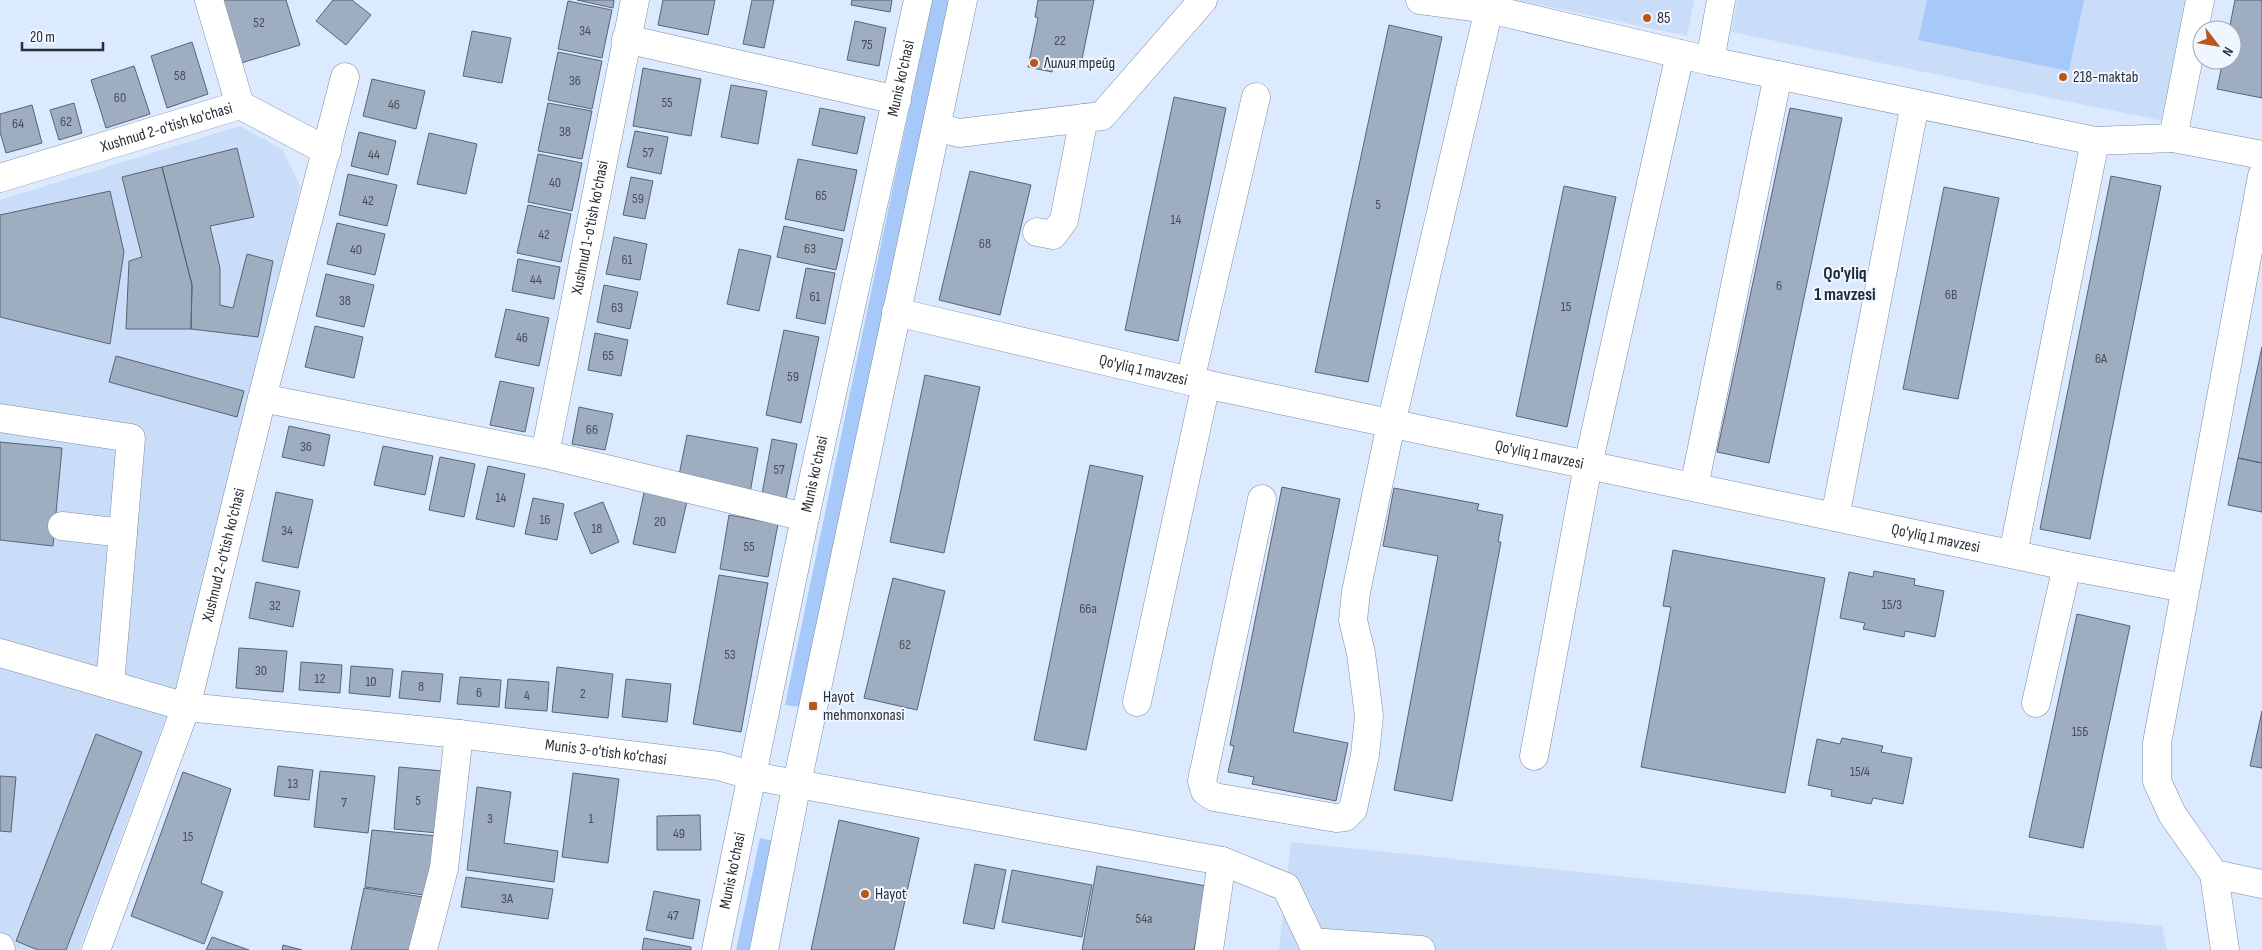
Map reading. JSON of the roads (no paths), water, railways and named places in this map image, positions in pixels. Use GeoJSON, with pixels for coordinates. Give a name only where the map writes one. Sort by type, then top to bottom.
{"type":"FeatureCollection","features":[{"type":"Feature","properties":{"kind":"street"},"geometry":{"type":"LineString","coordinates":[[209,0],[240,105]]}},
{"type":"Feature","properties":{"kind":"street","name":"Xushnud 1-o'tish ko'chasi"},"geometry":{"type":"LineString","coordinates":[[545,454],[635,0]]}},
{"type":"Feature","properties":{"kind":"street","name":"Munis ko'chasi"},"geometry":{"type":"LineString","coordinates":[[716,950],[805,517],[918,0]]}},
{"type":"Feature","properties":{"kind":"street"},"geometry":{"type":"LineString","coordinates":[[764,950],[797,783],[963,0]]}},
{"type":"Feature","properties":{"kind":"street"},"geometry":{"type":"LineString","coordinates":[[936,127],[959,133],[1102,116],[1203,0]]}},
{"type":"Feature","properties":{"kind":"street"},"geometry":{"type":"LineString","coordinates":[[1420,0],[1489,9],[1710,61],[2095,141],[2173,138],[2262,155]]}},
{"type":"Feature","properties":{"kind":"street"},"geometry":{"type":"LineString","coordinates":[[1710,61],[1721,0]]}},
{"type":"Feature","properties":{"kind":"street"},"geometry":{"type":"LineString","coordinates":[[2173,138],[2200,0]]}},
{"type":"Feature","properties":{"kind":"street"},"geometry":{"type":"LineString","coordinates":[[1262,499],[1202,781],[1205,791],[1214,797],[1336,818],[1346,817],[1353,809],[1365,755],[1368,716],[1361,653],[1353,620],[1356,592],[1392,424],[1489,9]]}},
{"type":"Feature","properties":{"kind":"street"},"geometry":{"type":"LineString","coordinates":[[626,39],[896,100]]}},
{"type":"Feature","properties":{"kind":"street"},"geometry":{"type":"LineString","coordinates":[[1534,756],[1588,465],[1680,54]]}},
{"type":"Feature","properties":{"kind":"street"},"geometry":{"type":"LineString","coordinates":[[1694,488],[1778,75]]}},
{"type":"Feature","properties":{"kind":"street","name":"Xushnud 2-o'tish ko'chasi"},"geometry":{"type":"LineString","coordinates":[[96,950],[186,707],[262,398],[345,77]]}},
{"type":"Feature","properties":{"kind":"street"},"geometry":{"type":"LineString","coordinates":[[1136,702],[1256,97]]}},
{"type":"Feature","properties":{"kind":"street"},"geometry":{"type":"LineString","coordinates":[[1835,517],[1915,104]]}},
{"type":"Feature","properties":{"kind":"street","name":"Xushnud 2-o'tish ko'chasi"},"geometry":{"type":"LineString","coordinates":[[0,178],[240,105],[326,151]]}},
{"type":"Feature","properties":{"kind":"street"},"geometry":{"type":"LineString","coordinates":[[1038,232],[1053,235],[1064,220],[1084,118]]}},
{"type":"Feature","properties":{"kind":"street"},"geometry":{"type":"LineString","coordinates":[[2013,554],[2095,141]]}},
{"type":"Feature","properties":{"kind":"street"},"geometry":{"type":"LineString","coordinates":[[2225,950],[2214,874],[2172,814],[2157,781],[2158,743],[2262,176]]}},
{"type":"Feature","properties":{"kind":"street","name":"Qo'yliq 1 mavzesi"},"geometry":{"type":"LineString","coordinates":[[896,312],[1198,383],[2067,566],[2185,588]]}},
{"type":"Feature","properties":{"kind":"street"},"geometry":{"type":"LineString","coordinates":[[262,398],[545,454],[805,517]]}},
{"type":"Feature","properties":{"kind":"street"},"geometry":{"type":"LineString","coordinates":[[0,418],[131,438],[110,685]]}},
{"type":"Feature","properties":{"kind":"street"},"geometry":{"type":"LineString","coordinates":[[62,526],[123,533]]}},
{"type":"Feature","properties":{"kind":"street"},"geometry":{"type":"LineString","coordinates":[[2036,704],[2067,566]]}},
{"type":"Feature","properties":{"kind":"street","name":"Munis 3-o'tish ko'chasi"},"geometry":{"type":"LineString","coordinates":[[0,653],[172,701],[186,707],[459,734],[719,766],[753,776],[1222,861],[1286,886],[1312,946]]}},
{"type":"Feature","properties":{"kind":"street"},"geometry":{"type":"LineString","coordinates":[[422,950],[444,868],[459,734]]}},
{"type":"Feature","properties":{"kind":"street"},"geometry":{"type":"LineString","coordinates":[[1209,950],[1222,861]]}},
{"type":"Feature","properties":{"kind":"street"},"geometry":{"type":"LineString","coordinates":[[2214,874],[2262,884]]}},
{"type":"Feature","properties":{"kind":"street"},"geometry":{"type":"LineString","coordinates":[[1312,946],[1422,950]]}},
{"type":"Feature","properties":{"kind":"place","name":"85"},"geometry":{"type":"Point","coordinates":[1647,18]}},
{"type":"Feature","properties":{"kind":"place","name":"Лилия трейд"},"geometry":{"type":"Point","coordinates":[1034,63]}},
{"type":"Feature","properties":{"kind":"place","name":"218-maktab"},"geometry":{"type":"Point","coordinates":[2063,77]}},
{"type":"Feature","properties":{"kind":"place","name":"Hayot mehmonxonasi"},"geometry":{"type":"Point","coordinates":[813,706]}},
{"type":"Feature","properties":{"kind":"place","name":"Hayot"},"geometry":{"type":"Point","coordinates":[865,894]}},
{"type":"Feature","properties":{"kind":"district","name":"Qo'yliq 1 mavzesi"},"geometry":{"type":"Point","coordinates":[1845,283]}}]}
